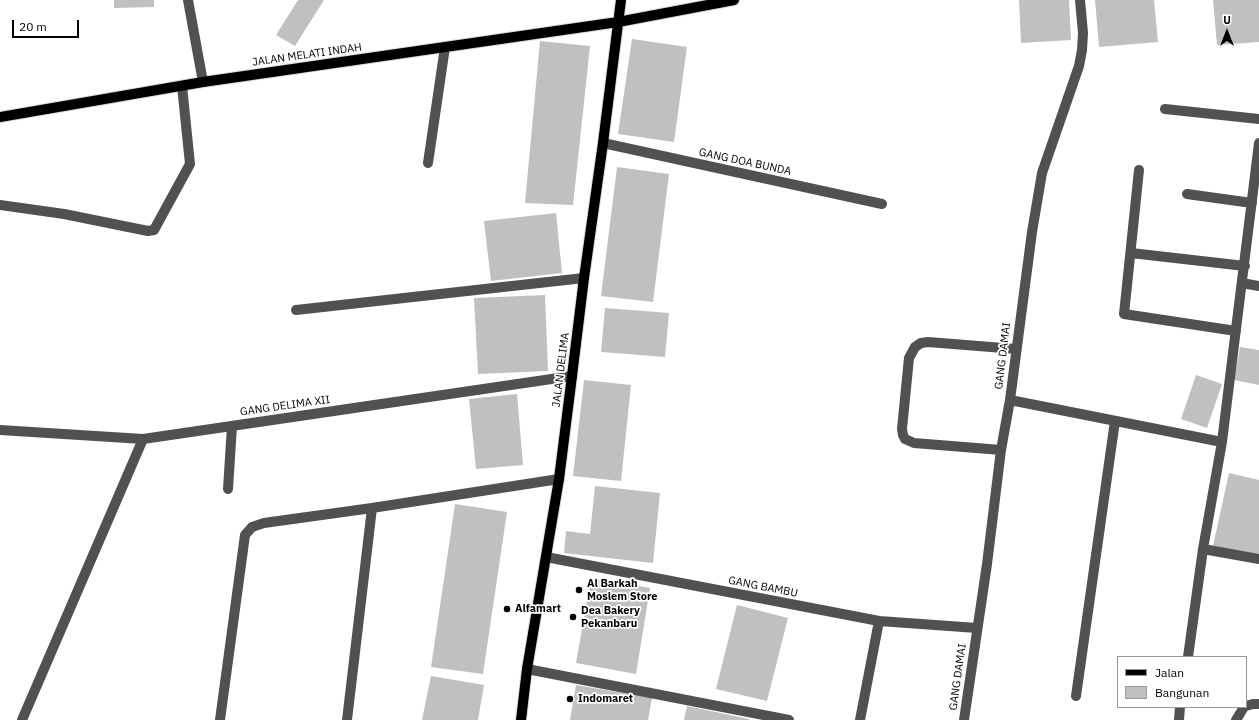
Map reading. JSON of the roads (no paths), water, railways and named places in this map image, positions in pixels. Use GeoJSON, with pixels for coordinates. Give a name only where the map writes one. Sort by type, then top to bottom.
{"type":"FeatureCollection","features":[{"type":"Feature","properties":{"kind":"main road","name":"JALAN DELIMA"},"geometry":{"type":"LineString","coordinates":[[521,720],[559,478],[621,0]]}},
{"type":"Feature","properties":{"kind":"main road","name":"JALAN MELATI INDAH"},"geometry":{"type":"LineString","coordinates":[[0,117],[203,82],[618,22],[734,0]]}},
{"type":"Feature","properties":{"kind":"street"},"geometry":{"type":"LineString","coordinates":[[188,0],[203,82]]}},
{"type":"Feature","properties":{"kind":"street","name":"GANG DAMAI"},"geometry":{"type":"LineString","coordinates":[[964,720],[987,564],[1001,450],[1010,400],[1032,232],[1042,173],[1079,66],[1083,33],[1080,0]]}},
{"type":"Feature","properties":{"kind":"street"},"geometry":{"type":"LineString","coordinates":[[428,163],[445,47]]}},
{"type":"Feature","properties":{"kind":"street"},"geometry":{"type":"LineString","coordinates":[[0,205],[64,214],[148,231],[154,230],[190,164],[182,86]]}},
{"type":"Feature","properties":{"kind":"street"},"geometry":{"type":"LineString","coordinates":[[1165,109],[1259,119]]}},
{"type":"Feature","properties":{"kind":"street","name":"GANG DOA BUNDA"},"geometry":{"type":"LineString","coordinates":[[603,143],[882,204]]}},
{"type":"Feature","properties":{"kind":"street"},"geometry":{"type":"LineString","coordinates":[[1188,656],[1203,549],[1222,442],[1245,266],[1259,143]]}},
{"type":"Feature","properties":{"kind":"street"},"geometry":{"type":"LineString","coordinates":[[1140,170],[1124,314],[1236,331]]}},
{"type":"Feature","properties":{"kind":"street"},"geometry":{"type":"LineString","coordinates":[[1187,194],[1252,203]]}},
{"type":"Feature","properties":{"kind":"street"},"geometry":{"type":"LineString","coordinates":[[1131,253],[1245,266]]}},
{"type":"Feature","properties":{"kind":"street"},"geometry":{"type":"LineString","coordinates":[[296,310],[584,278]]}},
{"type":"Feature","properties":{"kind":"street"},"geometry":{"type":"LineString","coordinates":[[1242,283],[1259,286]]}},
{"type":"Feature","properties":{"kind":"street"},"geometry":{"type":"LineString","coordinates":[[1001,450],[914,443],[905,439],[902,429],[909,358],[915,347],[921,343],[928,342],[1016,349]]}},
{"type":"Feature","properties":{"kind":"street","name":"GANG DELIMA XII"},"geometry":{"type":"LineString","coordinates":[[0,430],[143,439],[572,376]]}},
{"type":"Feature","properties":{"kind":"street"},"geometry":{"type":"LineString","coordinates":[[1010,400],[1222,442]]}},
{"type":"Feature","properties":{"kind":"street"},"geometry":{"type":"LineString","coordinates":[[1076,696],[1115,421]]}},
{"type":"Feature","properties":{"kind":"street"},"geometry":{"type":"LineString","coordinates":[[228,489],[232,426]]}},
{"type":"Feature","properties":{"kind":"street"},"geometry":{"type":"LineString","coordinates":[[22,720],[143,439]]}},
{"type":"Feature","properties":{"kind":"street"},"geometry":{"type":"LineString","coordinates":[[220,720],[245,535],[252,527],[264,523],[372,508],[559,478]]}},
{"type":"Feature","properties":{"kind":"street"},"geometry":{"type":"LineString","coordinates":[[347,720],[372,508]]}},
{"type":"Feature","properties":{"kind":"street"},"geometry":{"type":"LineString","coordinates":[[1203,549],[1259,559]]}},
{"type":"Feature","properties":{"kind":"street","name":"GANG BAMBU"},"geometry":{"type":"LineString","coordinates":[[546,557],[879,621],[977,628]]}},
{"type":"Feature","properties":{"kind":"street"},"geometry":{"type":"LineString","coordinates":[[860,720],[879,621]]}},
{"type":"Feature","properties":{"kind":"street"},"geometry":{"type":"LineString","coordinates":[[528,669],[788,720]]}},
{"type":"Feature","properties":{"kind":"street"},"geometry":{"type":"LineString","coordinates":[[1247,706],[1259,704]]}},
{"type":"Feature","properties":{"kind":"street"},"geometry":{"type":"LineString","coordinates":[[1178,720],[1180,708]]}},
{"type":"Feature","properties":{"kind":"street"},"geometry":{"type":"LineString","coordinates":[[1236,720],[1244,708]]}},
{"type":"Feature","properties":{"kind":"place","name":"Al Barkah Moslem Store"},"geometry":{"type":"Point","coordinates":[579,590]}},
{"type":"Feature","properties":{"kind":"place","name":"Alfamart"},"geometry":{"type":"Point","coordinates":[507,609]}},
{"type":"Feature","properties":{"kind":"place","name":"Dea Bakery Pekanbaru"},"geometry":{"type":"Point","coordinates":[573,617]}},
{"type":"Feature","properties":{"kind":"place","name":"Indomaret"},"geometry":{"type":"Point","coordinates":[570,699]}}]}
